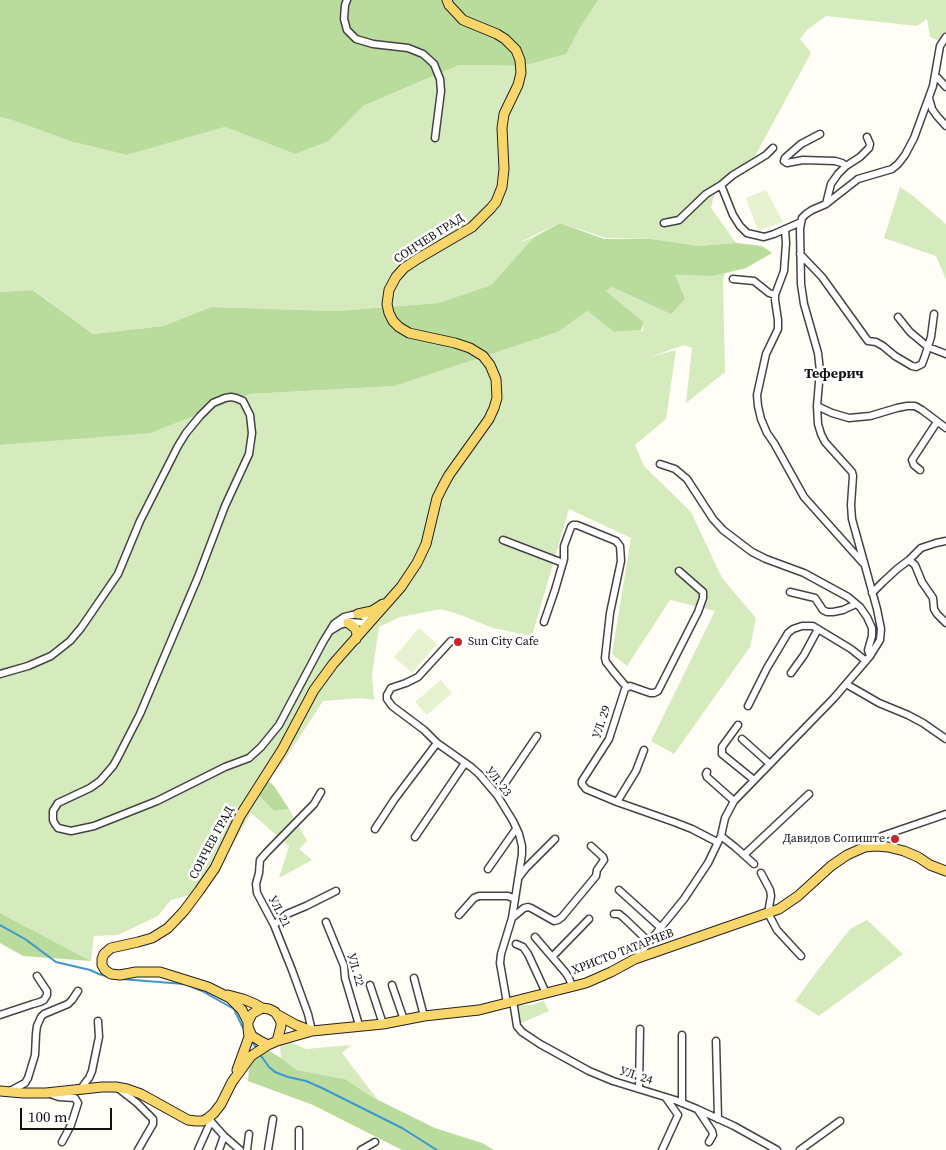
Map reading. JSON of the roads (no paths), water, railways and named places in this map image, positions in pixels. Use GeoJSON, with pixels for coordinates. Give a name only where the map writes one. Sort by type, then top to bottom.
{"type":"FeatureCollection","features":[{"type":"Feature","properties":{"kind":"main road","name":"СОНЧЕВ ГРАД"},"geometry":{"type":"LineString","coordinates":[[223,995],[208,987],[160,972],[111,974],[102,965],[102,959],[110,948],[152,938],[168,928],[199,891],[215,868],[243,810],[282,750],[314,690],[333,664],[401,587],[418,563],[426,544],[437,498],[448,475],[489,419],[497,398],[496,379],[490,365],[482,356],[470,348],[409,333],[393,321],[387,304],[389,290],[396,277],[404,268],[472,227],[492,208],[502,188],[504,169],[502,128],[504,114],[518,85],[521,73],[520,60],[516,50],[505,39],[463,20],[449,5],[447,0]]}},
{"type":"Feature","properties":{"kind":"main road"},"geometry":{"type":"LineString","coordinates":[[358,614],[372,611],[390,600]]}},
{"type":"Feature","properties":{"kind":"main road"},"geometry":{"type":"LineString","coordinates":[[348,623],[356,628],[356,639]]}},
{"type":"Feature","properties":{"kind":"main road","name":"ХРИСТО ТАТАРЧЕВ"},"geometry":{"type":"LineString","coordinates":[[277,1041],[312,1030],[383,1024],[424,1016],[466,1012],[586,983],[598,979],[635,959],[768,913],[787,904],[831,866],[847,855],[865,847],[888,847],[904,851],[946,871]]}},
{"type":"Feature","properties":{"kind":"main road"},"geometry":{"type":"LineString","coordinates":[[223,995],[243,999],[262,1008],[269,1009],[280,1018],[281,1026],[277,1041],[268,1044],[250,1056],[232,1082]]}},
{"type":"Feature","properties":{"kind":"main road"},"geometry":{"type":"LineString","coordinates":[[223,995],[230,998],[242,1010],[250,1032],[256,1039],[268,1044]]}},
{"type":"Feature","properties":{"kind":"main road"},"geometry":{"type":"LineString","coordinates":[[4,1091],[46,1093],[116,1087],[141,1094],[188,1120],[209,1120],[221,1104],[232,1082],[249,1037],[248,1025],[250,1018],[262,1008]]}},
{"type":"Feature","properties":{"kind":"main road","name":"ХРИСТО ТАТАРЧЕВ"},"geometry":{"type":"LineString","coordinates":[[277,1014],[296,1025],[312,1030]]}},
{"type":"Feature","properties":{"kind":"street"},"geometry":{"type":"LineString","coordinates":[[347,0],[344,19],[348,30],[356,39],[372,44],[408,48],[422,54],[434,64],[440,79],[441,91],[435,138]]}},
{"type":"Feature","properties":{"kind":"street"},"geometry":{"type":"LineString","coordinates":[[635,959],[684,899],[708,863],[719,839],[725,818],[734,801],[834,698],[868,658],[880,640],[881,629],[877,610],[851,512],[852,472],[832,450],[821,434],[816,416],[819,382],[818,353],[804,304],[801,284],[800,229],[802,218],[806,214],[826,204],[858,179],[892,169],[905,155],[914,138],[929,98],[940,46],[946,37]]}},
{"type":"Feature","properties":{"kind":"street"},"geometry":{"type":"LineString","coordinates":[[935,75],[946,87]]}},
{"type":"Feature","properties":{"kind":"street"},"geometry":{"type":"LineString","coordinates":[[929,98],[932,109],[946,126]]}},
{"type":"Feature","properties":{"kind":"street"},"geometry":{"type":"LineString","coordinates":[[820,134],[801,144],[785,158],[784,162],[787,164],[803,160],[835,161],[846,166]]}},
{"type":"Feature","properties":{"kind":"street"},"geometry":{"type":"LineString","coordinates":[[826,204],[831,184],[838,174],[869,148],[870,141],[867,136]]}},
{"type":"Feature","properties":{"kind":"street"},"geometry":{"type":"LineString","coordinates":[[664,223],[678,220],[706,194],[733,175],[766,156],[773,148]]}},
{"type":"Feature","properties":{"kind":"street"},"geometry":{"type":"LineString","coordinates":[[721,185],[733,215],[747,234],[764,237],[801,222]]}},
{"type":"Feature","properties":{"kind":"street"},"geometry":{"type":"LineString","coordinates":[[785,230],[784,271],[775,295],[778,329],[766,354],[757,395],[758,406],[767,433],[804,497],[865,566]]}},
{"type":"Feature","properties":{"kind":"street"},"geometry":{"type":"LineString","coordinates":[[800,254],[822,277],[868,341],[876,342],[883,346],[905,363],[916,367],[922,364],[931,337],[934,314]]}},
{"type":"Feature","properties":{"kind":"street"},"geometry":{"type":"LineString","coordinates":[[733,279],[754,281],[769,293],[775,295]]}},
{"type":"Feature","properties":{"kind":"street"},"geometry":{"type":"LineString","coordinates":[[898,317],[910,332],[928,347],[946,354]]}},
{"type":"Feature","properties":{"kind":"street"},"geometry":{"type":"LineString","coordinates":[[0,674],[28,666],[51,656],[70,641],[81,628],[118,574],[140,521],[186,433],[208,408],[219,400],[231,396],[243,401],[250,415],[252,433],[249,454],[225,506],[201,569],[146,700],[117,759],[100,781],[90,788],[58,803],[52,815],[55,824],[58,828],[70,831],[94,826],[157,801],[225,767],[249,758],[262,747],[280,725],[332,626],[348,616],[358,614],[366,618],[368,625]]}},
{"type":"Feature","properties":{"kind":"street"},"geometry":{"type":"LineString","coordinates":[[817,406],[849,418],[870,416],[897,408],[915,406],[946,428]]}},
{"type":"Feature","properties":{"kind":"street"},"geometry":{"type":"LineString","coordinates":[[920,470],[914,465],[912,460],[937,422]]}},
{"type":"Feature","properties":{"kind":"street"},"geometry":{"type":"LineString","coordinates":[[660,464],[675,469],[687,479],[713,519],[723,530],[752,552],[810,576],[848,597],[860,607],[872,628],[868,658]]}},
{"type":"Feature","properties":{"kind":"street"},"geometry":{"type":"LineString","coordinates":[[544,622],[563,563],[564,546],[570,527],[577,525],[616,541],[620,546],[621,561],[610,613],[605,658],[606,662],[627,687],[632,686],[654,693],[658,691],[698,612],[703,598],[703,592],[679,571]]}},
{"type":"Feature","properties":{"kind":"street"},"geometry":{"type":"LineString","coordinates":[[503,540],[563,563]]}},
{"type":"Feature","properties":{"kind":"street"},"geometry":{"type":"LineString","coordinates":[[872,593],[921,548],[946,541]]}},
{"type":"Feature","properties":{"kind":"street"},"geometry":{"type":"LineString","coordinates":[[909,560],[915,565],[922,582],[933,598],[934,609],[946,623]]}},
{"type":"Feature","properties":{"kind":"street"},"geometry":{"type":"LineString","coordinates":[[790,592],[815,598],[823,610],[828,612],[843,610],[856,604]]}},
{"type":"Feature","properties":{"kind":"street"},"geometry":{"type":"LineString","coordinates":[[329,632],[340,625],[348,623],[364,623],[368,625]]}},
{"type":"Feature","properties":{"kind":"street"},"geometry":{"type":"LineString","coordinates":[[748,706],[788,633],[793,629],[802,626],[813,626],[868,658]]}},
{"type":"Feature","properties":{"kind":"street"},"geometry":{"type":"LineString","coordinates":[[791,674],[818,629]]}},
{"type":"Feature","properties":{"kind":"street","name":"УЛ. 23"},"geometry":{"type":"LineString","coordinates":[[451,641],[418,677],[391,688],[387,694],[387,700],[389,704],[424,730],[437,743],[480,774],[513,821],[521,839],[522,846],[512,918],[500,954],[500,963],[510,1002]]}},
{"type":"Feature","properties":{"kind":"street"},"geometry":{"type":"LineString","coordinates":[[846,684],[879,703],[908,715],[946,739]]}},
{"type":"Feature","properties":{"kind":"street","name":"УЛ. 29"},"geometry":{"type":"LineString","coordinates":[[627,687],[623,694],[610,739],[582,781],[582,784],[586,789],[617,802],[719,839],[744,855],[754,864]]}},
{"type":"Feature","properties":{"kind":"street"},"geometry":{"type":"LineString","coordinates":[[738,725],[722,747],[722,754],[754,780]]}},
{"type":"Feature","properties":{"kind":"street"},"geometry":{"type":"LineString","coordinates":[[496,795],[536,736]]}},
{"type":"Feature","properties":{"kind":"street"},"geometry":{"type":"LineString","coordinates":[[742,739],[770,764]]}},
{"type":"Feature","properties":{"kind":"street"},"geometry":{"type":"LineString","coordinates":[[375,828],[437,743]]}},
{"type":"Feature","properties":{"kind":"street"},"geometry":{"type":"LineString","coordinates":[[617,802],[636,771],[644,750]]}},
{"type":"Feature","properties":{"kind":"street"},"geometry":{"type":"LineString","coordinates":[[415,837],[465,763]]}},
{"type":"Feature","properties":{"kind":"street"},"geometry":{"type":"LineString","coordinates":[[707,772],[707,777],[734,801]]}},
{"type":"Feature","properties":{"kind":"street","name":"УЛ. 21"},"geometry":{"type":"LineString","coordinates":[[312,1030],[308,1014],[274,925],[257,893],[256,884],[260,860],[314,804],[321,792]]}},
{"type":"Feature","properties":{"kind":"street"},"geometry":{"type":"LineString","coordinates":[[744,855],[809,794]]}},
{"type":"Feature","properties":{"kind":"street"},"geometry":{"type":"LineString","coordinates":[[874,846],[882,836],[946,814]]}},
{"type":"Feature","properties":{"kind":"street"},"geometry":{"type":"LineString","coordinates":[[488,869],[516,829]]}},
{"type":"Feature","properties":{"kind":"street"},"geometry":{"type":"LineString","coordinates":[[518,878],[555,838]]}},
{"type":"Feature","properties":{"kind":"street"},"geometry":{"type":"LineString","coordinates":[[512,918],[528,907],[554,920],[562,917],[596,876],[597,870],[604,860],[591,846]]}},
{"type":"Feature","properties":{"kind":"street"},"geometry":{"type":"LineString","coordinates":[[761,873],[770,890],[768,913],[777,930],[801,956]]}},
{"type":"Feature","properties":{"kind":"street"},"geometry":{"type":"LineString","coordinates":[[619,890],[661,928]]}},
{"type":"Feature","properties":{"kind":"street"},"geometry":{"type":"LineString","coordinates":[[274,925],[287,914],[336,891]]}},
{"type":"Feature","properties":{"kind":"street"},"geometry":{"type":"LineString","coordinates":[[459,915],[474,898],[480,896],[508,896],[515,899]]}},
{"type":"Feature","properties":{"kind":"street"},"geometry":{"type":"LineString","coordinates":[[614,914],[619,914],[624,918],[649,942]]}},
{"type":"Feature","properties":{"kind":"street"},"geometry":{"type":"LineString","coordinates":[[552,957],[589,919]]}},
{"type":"Feature","properties":{"kind":"street","name":"УЛ. 22"},"geometry":{"type":"LineString","coordinates":[[326,922],[344,966],[345,978],[359,1025]]}},
{"type":"Feature","properties":{"kind":"street"},"geometry":{"type":"LineString","coordinates":[[535,937],[565,972],[572,986]]}},
{"type":"Feature","properties":{"kind":"street"},"geometry":{"type":"LineString","coordinates":[[516,944],[523,947],[528,954],[546,992]]}},
{"type":"Feature","properties":{"kind":"street"},"geometry":{"type":"LineString","coordinates":[[0,1015],[44,1000],[47,991],[37,976]]}},
{"type":"Feature","properties":{"kind":"street"},"geometry":{"type":"LineString","coordinates":[[414,978],[424,1016]]}},
{"type":"Feature","properties":{"kind":"street"},"geometry":{"type":"LineString","coordinates":[[370,985],[383,1024]]}},
{"type":"Feature","properties":{"kind":"street"},"geometry":{"type":"LineString","coordinates":[[392,985],[404,1020]]}},
{"type":"Feature","properties":{"kind":"street"},"geometry":{"type":"LineString","coordinates":[[4,1091],[24,1083],[28,1078],[35,1055],[37,1026],[41,1017],[68,1004],[78,991]]}},
{"type":"Feature","properties":{"kind":"street","name":"УЛ. 24"},"geometry":{"type":"LineString","coordinates":[[510,1002],[517,1026],[522,1032],[540,1044],[589,1071],[613,1081],[697,1109],[777,1150]]}},
{"type":"Feature","properties":{"kind":"street"},"geometry":{"type":"LineString","coordinates":[[81,1090],[92,1071],[99,1037],[98,1021]]}},
{"type":"Feature","properties":{"kind":"street"},"geometry":{"type":"LineString","coordinates":[[639,1089],[640,1029]]}},
{"type":"Feature","properties":{"kind":"street"},"geometry":{"type":"LineString","coordinates":[[682,1035],[682,1103]]}},
{"type":"Feature","properties":{"kind":"street"},"geometry":{"type":"LineString","coordinates":[[716,1041],[718,1119]]}},
{"type":"Feature","properties":{"kind":"street"},"geometry":{"type":"LineString","coordinates":[[116,1087],[137,1103],[153,1121],[138,1150]]}},
{"type":"Feature","properties":{"kind":"street"},"geometry":{"type":"LineString","coordinates":[[46,1093],[75,1098],[78,1103],[71,1125],[62,1142]]}},
{"type":"Feature","properties":{"kind":"street"},"geometry":{"type":"LineString","coordinates":[[662,1150],[678,1115],[665,1097]]}},
{"type":"Feature","properties":{"kind":"street"},"geometry":{"type":"LineString","coordinates":[[697,1109],[712,1131],[713,1135],[709,1142]]}},
{"type":"Feature","properties":{"kind":"street"},"geometry":{"type":"LineString","coordinates":[[268,1150],[273,1119]]}},
{"type":"Feature","properties":{"kind":"street"},"geometry":{"type":"LineString","coordinates":[[198,1150],[209,1120],[240,1150]]}},
{"type":"Feature","properties":{"kind":"street"},"geometry":{"type":"LineString","coordinates":[[800,1150],[840,1121]]}},
{"type":"Feature","properties":{"kind":"street"},"geometry":{"type":"LineString","coordinates":[[299,1130],[299,1150]]}},
{"type":"Feature","properties":{"kind":"street"},"geometry":{"type":"LineString","coordinates":[[247,1150],[249,1134]]}},
{"type":"Feature","properties":{"kind":"street"},"geometry":{"type":"LineString","coordinates":[[219,1150],[224,1136]]}},
{"type":"Feature","properties":{"kind":"street"},"geometry":{"type":"LineString","coordinates":[[361,1150],[375,1142]]}},
{"type":"Feature","properties":{"kind":"waterway"},"geometry":{"type":"LineString","coordinates":[[0,925],[25,939],[56,962],[90,970],[109,977]]}},
{"type":"Feature","properties":{"kind":"waterway"},"geometry":{"type":"LineString","coordinates":[[121,979],[184,984]]}},
{"type":"Feature","properties":{"kind":"waterway"},"geometry":{"type":"LineString","coordinates":[[190,986],[234,1009],[244,1030]]}},
{"type":"Feature","properties":{"kind":"waterway"},"geometry":{"type":"LineString","coordinates":[[251,1040],[257,1049]]}},
{"type":"Feature","properties":{"kind":"waterway"},"geometry":{"type":"LineString","coordinates":[[259,1053],[275,1072],[322,1088],[402,1128],[437,1150]]}},
{"type":"Feature","properties":{"kind":"place","name":"Sun City Cafe"},"geometry":{"type":"Point","coordinates":[458,642]}},
{"type":"Feature","properties":{"kind":"place","name":"Давидов Сопиште"},"geometry":{"type":"Point","coordinates":[895,839]}},
{"type":"Feature","properties":{"kind":"district","name":"Теферич"},"geometry":{"type":"Point","coordinates":[834,374]}}]}
